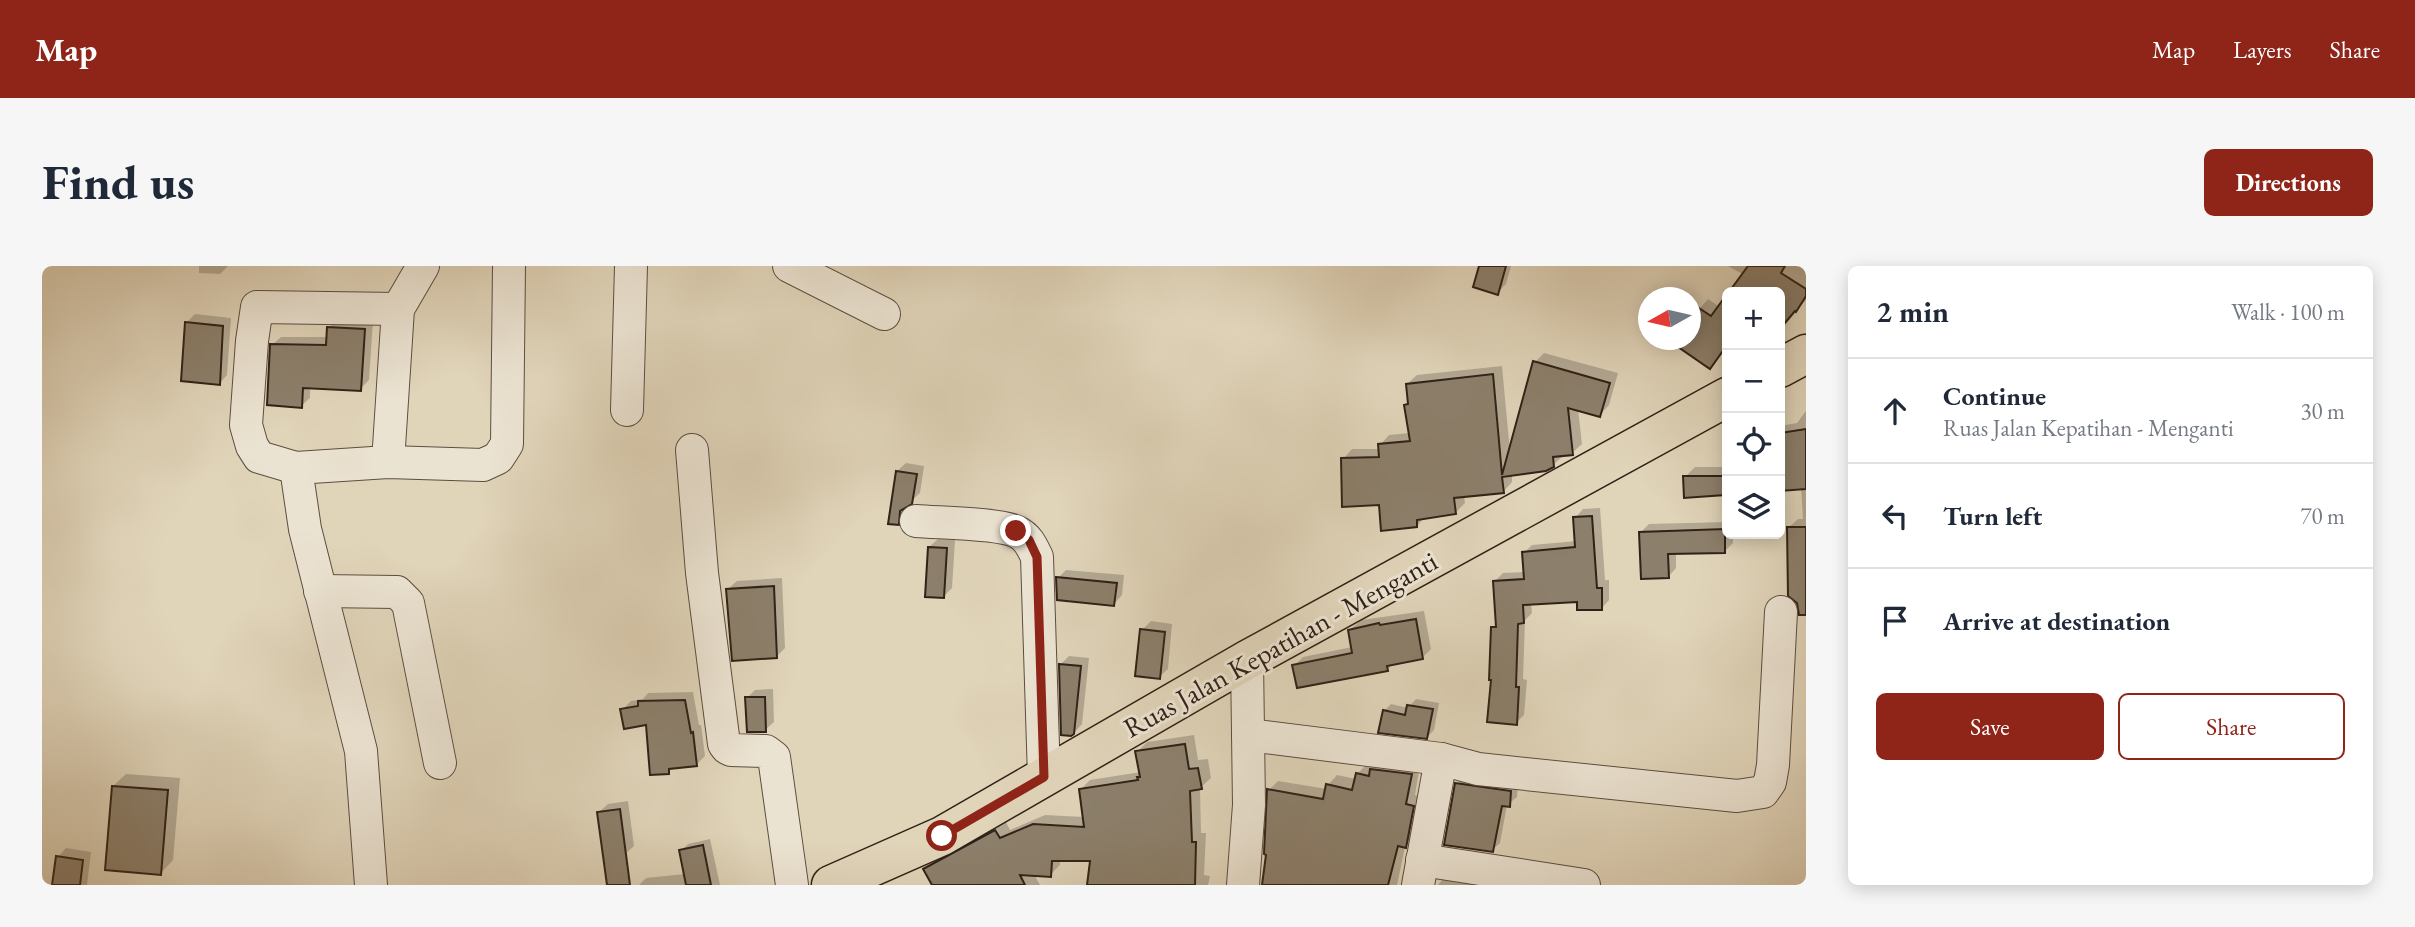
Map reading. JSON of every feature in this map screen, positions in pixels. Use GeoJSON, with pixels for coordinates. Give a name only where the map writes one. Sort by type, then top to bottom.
{"type":"FeatureCollection","features":[{"type":"Feature","properties":{"kind":"main road"},"geometry":{"type":"LineString","coordinates":[[1785,365],[1806,354]]}},
{"type":"Feature","properties":{"kind":"main road","name":"Ruas Jalan Kepatihan - Menganti"},"geometry":{"type":"LineString","coordinates":[[831,885],[942,836],[1247,660],[1722,400]]}},
{"type":"Feature","properties":{"kind":"street"},"geometry":{"type":"LineString","coordinates":[[388,462],[398,309],[423,266]]}},
{"type":"Feature","properties":{"kind":"street"},"geometry":{"type":"LineString","coordinates":[[398,309],[257,307],[246,425],[252,446],[259,457],[296,468],[388,462],[483,465],[498,458],[507,444],[509,266]]}},
{"type":"Feature","properties":{"kind":"street"},"geometry":{"type":"LineString","coordinates":[[627,410],[631,266]]}},
{"type":"Feature","properties":{"kind":"street"},"geometry":{"type":"LineString","coordinates":[[789,266],[884,314]]}},
{"type":"Feature","properties":{"kind":"street"},"geometry":{"type":"LineString","coordinates":[[692,450],[702,573],[724,744],[731,750],[766,751],[774,757],[792,885]]}},
{"type":"Feature","properties":{"kind":"street"},"geometry":{"type":"LineString","coordinates":[[296,468],[305,529],[361,751],[371,885]]}},
{"type":"Feature","properties":{"kind":"street"},"geometry":{"type":"LineString","coordinates":[[916,521],[1016,531],[1029,540],[1037,557],[1044,777]]}},
{"type":"Feature","properties":{"kind":"street"},"geometry":{"type":"LineString","coordinates":[[320,591],[397,592],[408,603],[440,763]]}},
{"type":"Feature","properties":{"kind":"street"},"geometry":{"type":"LineString","coordinates":[[1248,735],[1441,759],[1478,769],[1679,792],[1737,796],[1763,792],[1770,782],[1773,765],[1781,612]]}},
{"type":"Feature","properties":{"kind":"street"},"geometry":{"type":"LineString","coordinates":[[1243,885],[1249,805],[1247,660]]}},
{"type":"Feature","properties":{"kind":"street"},"geometry":{"type":"LineString","coordinates":[[1441,759],[1420,873],[1584,885]]}},
{"type":"Feature","properties":{"kind":"building"},"geometry":{"type":"Polygon","coordinates":[[[1479,266],[1506,266],[1498,295],[1473,287],[1479,266]]]}},
{"type":"Feature","properties":{"kind":"building"},"geometry":{"type":"Polygon","coordinates":[[[1748,266],[1785,266],[1781,273],[1806,289],[1806,296],[1785,323],[1785,287],[1733,287],[1748,266]]]}},
{"type":"Feature","properties":{"kind":"building"},"geometry":{"type":"Polygon","coordinates":[[[1722,301],[1722,352],[1710,369],[1682,350],[1701,350],[1701,309],[1711,316],[1722,301]]]}},
{"type":"Feature","properties":{"kind":"building"},"geometry":{"type":"Polygon","coordinates":[[[185,322],[223,326],[220,385],[181,381],[185,322]]]}},
{"type":"Feature","properties":{"kind":"building"},"geometry":{"type":"Polygon","coordinates":[[[327,327],[365,329],[361,391],[303,388],[302,408],[267,405],[270,344],[326,345],[327,327]]]}},
{"type":"Feature","properties":{"kind":"building"},"geometry":{"type":"Polygon","coordinates":[[[1533,361],[1610,383],[1600,417],[1568,408],[1573,455],[1553,457],[1554,467],[1546,471],[1502,477],[1504,493],[1454,498],[1456,514],[1417,520],[1417,527],[1381,531],[1379,505],[1342,507],[1341,458],[1379,457],[1378,444],[1410,441],[1404,405],[1408,404],[1406,384],[1493,374],[1502,475],[1533,361]]]}},
{"type":"Feature","properties":{"kind":"building"},"geometry":{"type":"Polygon","coordinates":[[[1806,429],[1806,489],[1785,491],[1785,432],[1806,429]]]}},
{"type":"Feature","properties":{"kind":"building"},"geometry":{"type":"Polygon","coordinates":[[[896,471],[917,474],[912,504],[900,511],[899,525],[888,524],[896,471]]]}},
{"type":"Feature","properties":{"kind":"building"},"geometry":{"type":"Polygon","coordinates":[[[1683,476],[1722,476],[1722,495],[1684,498],[1683,476]]]}},
{"type":"Feature","properties":{"kind":"building"},"geometry":{"type":"Polygon","coordinates":[[[1592,516],[1597,588],[1602,588],[1602,610],[1577,610],[1577,602],[1523,605],[1524,623],[1518,624],[1517,725],[1487,722],[1491,680],[1491,627],[1496,627],[1493,581],[1524,579],[1522,552],[1575,547],[1573,517],[1592,516]]]}},
{"type":"Feature","properties":{"kind":"building"},"geometry":{"type":"Polygon","coordinates":[[[1787,527],[1806,527],[1806,615],[1799,615],[1797,603],[1788,596],[1787,527]]]}},
{"type":"Feature","properties":{"kind":"building"},"geometry":{"type":"Polygon","coordinates":[[[1722,529],[1725,553],[1668,554],[1669,578],[1641,579],[1639,532],[1722,529]]]}},
{"type":"Feature","properties":{"kind":"building"},"geometry":{"type":"Polygon","coordinates":[[[928,547],[947,548],[944,598],[925,597],[928,547]]]}},
{"type":"Feature","properties":{"kind":"building"},"geometry":{"type":"Polygon","coordinates":[[[1056,577],[1117,583],[1114,606],[1057,600],[1056,577]]]}},
{"type":"Feature","properties":{"kind":"building"},"geometry":{"type":"Polygon","coordinates":[[[774,586],[777,658],[732,661],[726,589],[774,586]]]}},
{"type":"Feature","properties":{"kind":"building"},"geometry":{"type":"Polygon","coordinates":[[[1416,619],[1423,659],[1387,666],[1388,671],[1297,688],[1292,665],[1352,653],[1348,630],[1416,619]]]}},
{"type":"Feature","properties":{"kind":"building"},"geometry":{"type":"Polygon","coordinates":[[[1140,629],[1165,632],[1160,679],[1135,676],[1140,629]]]}},
{"type":"Feature","properties":{"kind":"building"},"geometry":{"type":"Polygon","coordinates":[[[1059,664],[1081,666],[1074,734],[1071,736],[1061,735],[1059,664]]]}},
{"type":"Feature","properties":{"kind":"building"},"geometry":{"type":"Polygon","coordinates":[[[745,697],[765,697],[766,732],[747,732],[745,697]]]}},
{"type":"Feature","properties":{"kind":"building"},"geometry":{"type":"Polygon","coordinates":[[[685,700],[691,733],[693,732],[697,766],[669,769],[669,774],[650,775],[646,725],[624,729],[620,709],[638,706],[638,701],[685,700]]]}},
{"type":"Feature","properties":{"kind":"building"},"geometry":{"type":"Polygon","coordinates":[[[1407,705],[1433,709],[1427,739],[1378,733],[1383,710],[1405,715],[1407,705]]]}},
{"type":"Feature","properties":{"kind":"building"},"geometry":{"type":"Polygon","coordinates":[[[1185,744],[1189,769],[1198,768],[1202,789],[1190,791],[1192,842],[1196,842],[1195,885],[1087,885],[1090,861],[1052,861],[1051,877],[1020,875],[1025,885],[932,885],[923,869],[995,830],[1000,838],[1033,824],[1084,827],[1079,789],[1138,780],[1137,777],[1140,777],[1135,751],[1185,744]]]}},
{"type":"Feature","properties":{"kind":"building"},"geometry":{"type":"Polygon","coordinates":[[[1370,769],[1412,774],[1406,804],[1414,806],[1406,848],[1398,846],[1388,885],[1262,885],[1266,855],[1267,789],[1323,799],[1326,784],[1352,790],[1356,773],[1369,776],[1370,769]]]}},
{"type":"Feature","properties":{"kind":"building"},"geometry":{"type":"Polygon","coordinates":[[[1455,783],[1511,791],[1510,807],[1502,806],[1493,852],[1444,845],[1455,783]]]}},
{"type":"Feature","properties":{"kind":"building"},"geometry":{"type":"Polygon","coordinates":[[[112,786],[168,790],[161,875],[105,870],[112,786]]]}},
{"type":"Feature","properties":{"kind":"building"},"geometry":{"type":"Polygon","coordinates":[[[620,809],[630,885],[607,885],[597,812],[620,809]]]}},
{"type":"Feature","properties":{"kind":"building"},"geometry":{"type":"Polygon","coordinates":[[[703,845],[711,885],[686,885],[679,850],[703,845]]]}},
{"type":"Feature","properties":{"kind":"building"},"geometry":{"type":"Polygon","coordinates":[[[56,856],[83,860],[80,885],[52,885],[56,856]]]}},
{"type":"Feature","properties":{"kind":"route"},"geometry":{"type":"LineString","coordinates":[[942,836],[1044,777],[1037,557],[1029,540],[1016,531]]}}]}
